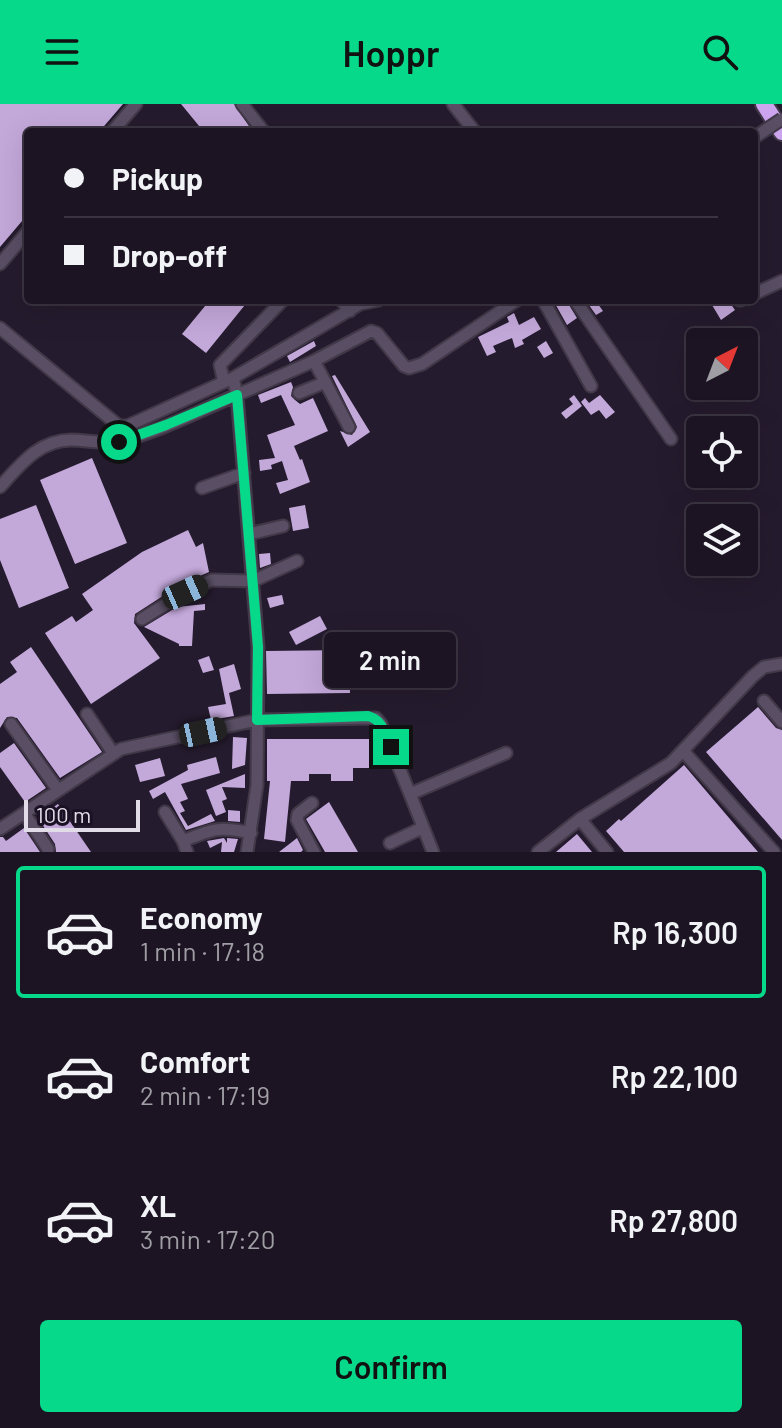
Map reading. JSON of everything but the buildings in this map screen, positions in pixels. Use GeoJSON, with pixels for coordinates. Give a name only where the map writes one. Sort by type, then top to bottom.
{"type":"FeatureCollection","features":[{"type":"Feature","properties":{"kind":"highway"},"geometry":{"type":"LineString","coordinates":[[764,104],[782,132]]}},
{"type":"Feature","properties":{"kind":"street"},"geometry":{"type":"LineString","coordinates":[[115,128],[136,104]]}},
{"type":"Feature","properties":{"kind":"street"},"geometry":{"type":"LineString","coordinates":[[242,104],[261,128]]}},
{"type":"Feature","properties":{"kind":"street"},"geometry":{"type":"LineString","coordinates":[[453,104],[472,128]]}},
{"type":"Feature","properties":{"kind":"street"},"geometry":{"type":"LineString","coordinates":[[758,134],[782,119]]}},
{"type":"Feature","properties":{"kind":"street"},"geometry":{"type":"LineString","coordinates":[[0,264],[24,236]]}},
{"type":"Feature","properties":{"kind":"street"},"geometry":{"type":"LineString","coordinates":[[758,292],[782,281]]}},
{"type":"Feature","properties":{"kind":"street"},"geometry":{"type":"LineString","coordinates":[[247,852],[257,785],[258,647],[237,395],[220,365],[279,304]]}},
{"type":"Feature","properties":{"kind":"street"},"geometry":{"type":"LineString","coordinates":[[0,487],[42,447],[72,440],[119,442],[237,395],[314,361],[371,331],[377,333],[402,365],[411,368],[422,364],[511,304]]}},
{"type":"Feature","properties":{"kind":"street"},"geometry":{"type":"LineString","coordinates":[[545,304],[591,386]]}},
{"type":"Feature","properties":{"kind":"street"},"geometry":{"type":"LineString","coordinates":[[578,304],[671,439]]}},
{"type":"Feature","properties":{"kind":"street"},"geometry":{"type":"LineString","coordinates":[[0,328],[119,426],[131,425],[229,380],[358,305]]}},
{"type":"Feature","properties":{"kind":"street"},"geometry":{"type":"LineString","coordinates":[[314,361],[349,427]]}},
{"type":"Feature","properties":{"kind":"street"},"geometry":{"type":"LineString","coordinates":[[299,393],[323,383]]}},
{"type":"Feature","properties":{"kind":"street"},"geometry":{"type":"LineString","coordinates":[[202,488],[244,473]]}},
{"type":"Feature","properties":{"kind":"street"},"geometry":{"type":"LineString","coordinates":[[249,534],[283,526]]}},
{"type":"Feature","properties":{"kind":"street"},"geometry":{"type":"LineString","coordinates":[[142,619],[185,592],[212,580],[253,581],[297,561]]}},
{"type":"Feature","properties":{"kind":"street"},"geometry":{"type":"LineString","coordinates":[[538,852],[580,819],[671,763],[753,676],[764,667],[782,664]]}},
{"type":"Feature","properties":{"kind":"street"},"geometry":{"type":"LineString","coordinates":[[764,701],[782,722]]}},
{"type":"Feature","properties":{"kind":"street"},"geometry":{"type":"LineString","coordinates":[[87,714],[113,753]]}},
{"type":"Feature","properties":{"kind":"street"},"geometry":{"type":"LineString","coordinates":[[0,829],[121,749],[257,720],[376,718],[433,852]]}},
{"type":"Feature","properties":{"kind":"street"},"geometry":{"type":"LineString","coordinates":[[11,724],[58,790]]}},
{"type":"Feature","properties":{"kind":"street"},"geometry":{"type":"LineString","coordinates":[[684,752],[774,852]]}},
{"type":"Feature","properties":{"kind":"street"},"geometry":{"type":"LineString","coordinates":[[410,794],[506,753]]}},
{"type":"Feature","properties":{"kind":"street"},"geometry":{"type":"LineString","coordinates":[[312,803],[298,814],[297,820],[314,852]]}},
{"type":"Feature","properties":{"kind":"street"},"geometry":{"type":"LineString","coordinates":[[165,812],[185,846],[220,827],[251,833]]}},
{"type":"Feature","properties":{"kind":"street"},"geometry":{"type":"LineString","coordinates":[[24,813],[48,849]]}},
{"type":"Feature","properties":{"kind":"street"},"geometry":{"type":"LineString","coordinates":[[580,819],[607,852]]}},
{"type":"Feature","properties":{"kind":"street"},"geometry":{"type":"LineString","coordinates":[[390,843],[422,828]]}},
{"type":"Feature","properties":{"kind":"route"},"geometry":{"type":"LineString","coordinates":[[119,442],[237,395],[258,647],[257,720],[368,716],[376,718],[381,724],[391,747]]}}]}
